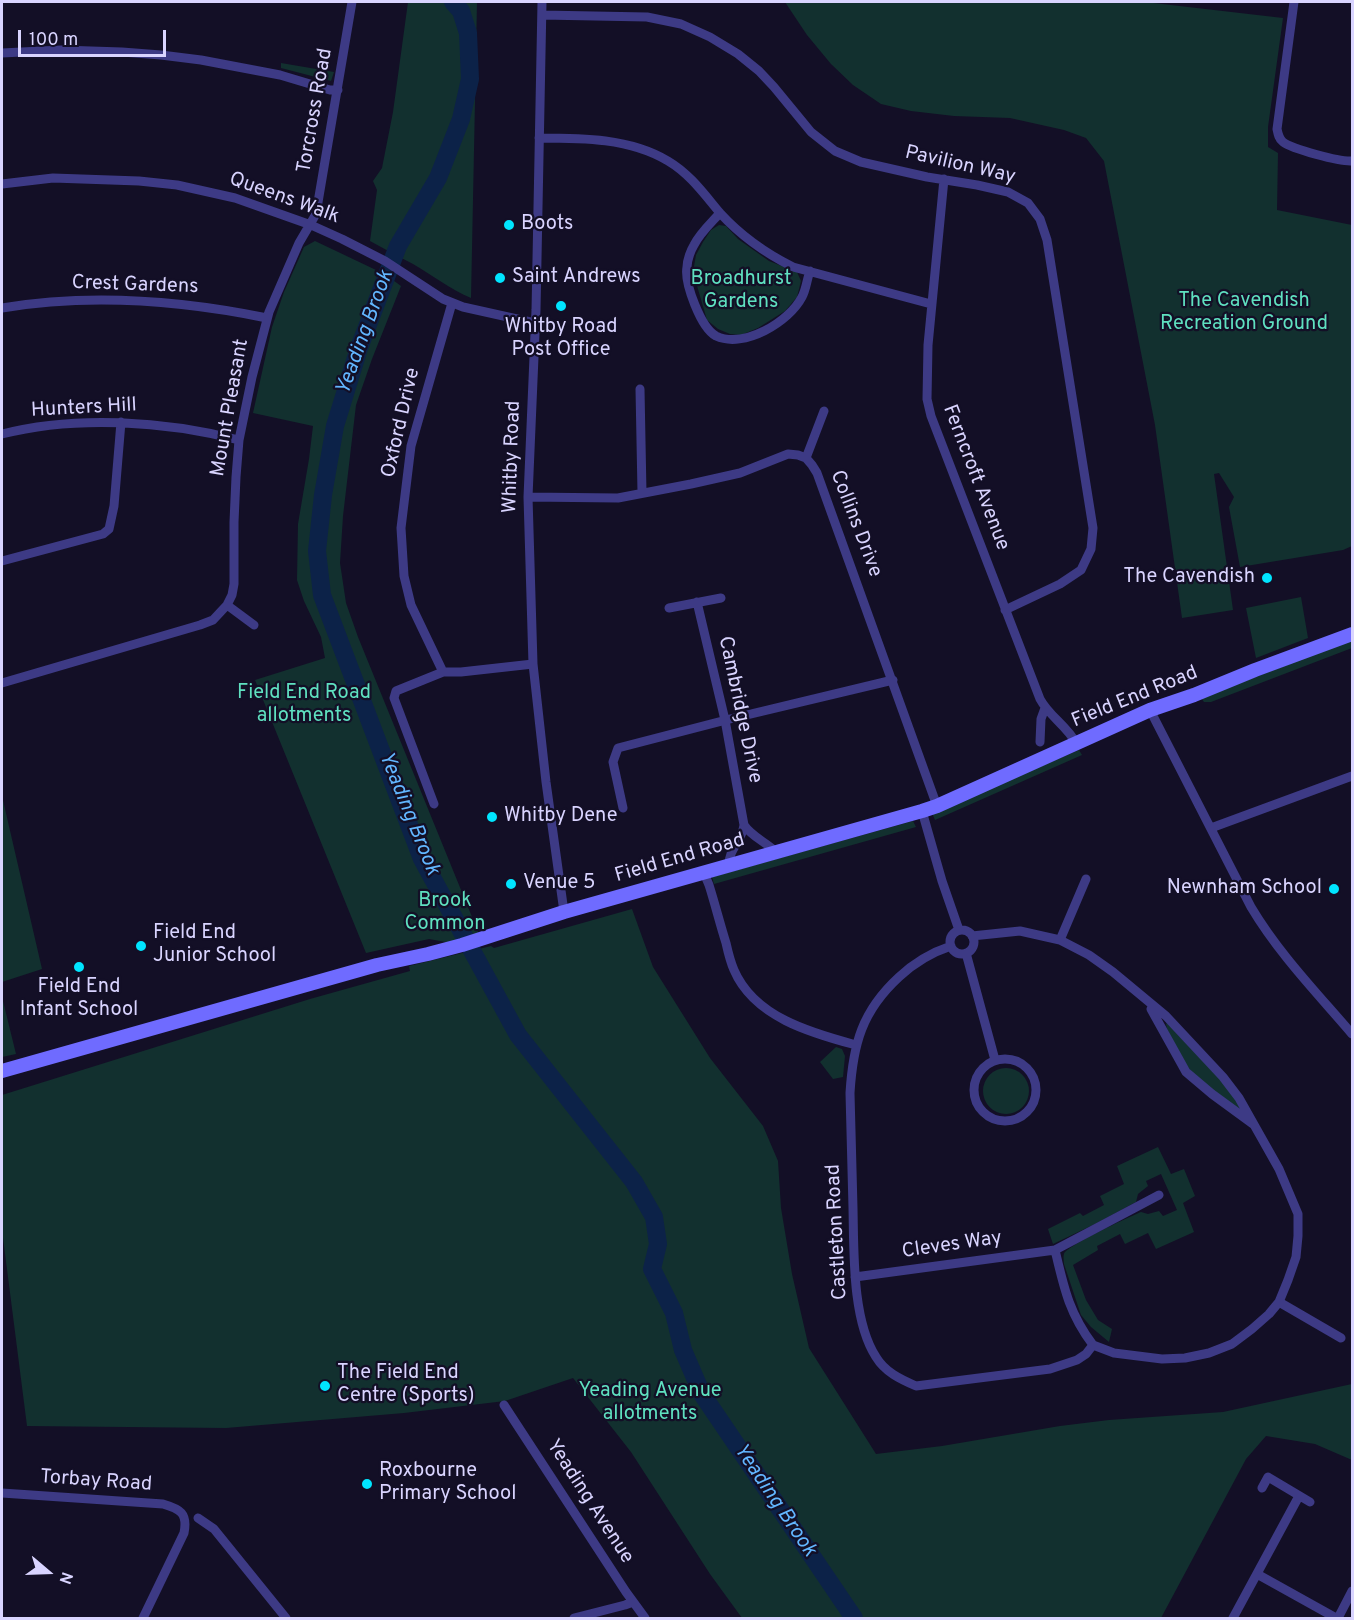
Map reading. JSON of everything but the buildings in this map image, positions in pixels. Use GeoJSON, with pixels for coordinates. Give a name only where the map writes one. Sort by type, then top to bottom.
{"type":"FeatureCollection","features":[{"type":"Feature","properties":{"kind":"street","name":"Torcross Road"},"geometry":{"type":"LineString","coordinates":[[310,225],[316,214],[352,2]]}},
{"type":"Feature","properties":{"kind":"street","name":"Whitby Road"},"geometry":{"type":"LineString","coordinates":[[542,2],[535,323],[528,497],[533,664],[564,912]]}},
{"type":"Feature","properties":{"kind":"street"},"geometry":{"type":"LineString","coordinates":[[1294,2],[1278,135],[1284,143],[1328,158],[1344,162],[1353,161]]}},
{"type":"Feature","properties":{"kind":"street","name":"Pavilion Way"},"geometry":{"type":"LineString","coordinates":[[542,15],[647,17],[681,24],[710,37],[738,54],[759,71],[811,132],[835,151],[861,162],[1008,192],[1028,203],[1040,219],[1047,240],[1094,528],[1091,549],[1081,570],[1060,584],[1005,610]]}},
{"type":"Feature","properties":{"kind":"street"},"geometry":{"type":"LineString","coordinates":[[2,53],[61,50],[161,55],[280,75],[330,90],[338,90]]}},
{"type":"Feature","properties":{"kind":"street"},"geometry":{"type":"LineString","coordinates":[[539,138],[606,141],[651,152],[685,174],[748,240],[793,267],[931,304]]}},
{"type":"Feature","properties":{"kind":"street","name":"Queens Walk"},"geometry":{"type":"LineString","coordinates":[[2,183],[53,178],[139,181],[177,185],[235,198],[310,225],[385,261],[452,303],[535,323]]}},
{"type":"Feature","properties":{"kind":"street","name":"Ferncroft Avenue"},"geometry":{"type":"LineString","coordinates":[[944,179],[931,304],[927,399],[931,416],[1005,610],[1045,708],[1067,728],[1076,743]]}},
{"type":"Feature","properties":{"kind":"street"},"geometry":{"type":"LineString","coordinates":[[720,213],[694,245],[686,267],[696,308],[704,324],[715,335],[729,340],[743,339],[776,324],[790,314],[802,297],[810,271]]}},
{"type":"Feature","properties":{"kind":"street","name":"Mount Pleasant"},"geometry":{"type":"LineString","coordinates":[[227,605],[234,584],[234,497],[239,440],[252,377],[267,318],[299,243],[310,225]]}},
{"type":"Feature","properties":{"kind":"street","name":"Crest Gardens"},"geometry":{"type":"LineString","coordinates":[[2,308],[87,299],[121,300],[182,303],[267,318]]}},
{"type":"Feature","properties":{"kind":"street","name":"Oxford Drive"},"geometry":{"type":"LineString","coordinates":[[442,672],[411,605],[404,576],[400,528],[411,446],[452,303]]}},
{"type":"Feature","properties":{"kind":"street"},"geometry":{"type":"LineString","coordinates":[[640,389],[642,494]]}},
{"type":"Feature","properties":{"kind":"street"},"geometry":{"type":"LineString","coordinates":[[806,458],[824,411]]}},
{"type":"Feature","properties":{"kind":"street"},"geometry":{"type":"LineString","coordinates":[[2,561],[112,531],[121,422]]}},
{"type":"Feature","properties":{"kind":"street","name":"Hunters Hill"},"geometry":{"type":"LineString","coordinates":[[2,434],[53,425],[121,422],[197,430],[239,440]]}},
{"type":"Feature","properties":{"kind":"street","name":"Collins Drive"},"geometry":{"type":"LineString","coordinates":[[528,497],[618,498],[740,473],[788,454],[806,458],[817,473],[937,806]]}},
{"type":"Feature","properties":{"kind":"street"},"geometry":{"type":"LineString","coordinates":[[669,608],[721,598]]}},
{"type":"Feature","properties":{"kind":"street","name":"Cambridge Drive"},"geometry":{"type":"LineString","coordinates":[[697,602],[725,720],[744,825]]}},
{"type":"Feature","properties":{"kind":"street"},"geometry":{"type":"LineString","coordinates":[[2,683],[200,625],[213,620],[227,605],[254,625]]}},
{"type":"Feature","properties":{"kind":"street","name":"Field End Road"},"geometry":{"type":"LineString","coordinates":[[2,1071],[377,964],[467,943],[564,912],[922,811],[1150,710],[1353,634]]}},
{"type":"Feature","properties":{"kind":"street"},"geometry":{"type":"LineString","coordinates":[[434,804],[393,698],[396,692],[442,672],[533,664]]}},
{"type":"Feature","properties":{"kind":"street"},"geometry":{"type":"LineString","coordinates":[[623,808],[613,762],[618,748],[893,680]]}},
{"type":"Feature","properties":{"kind":"street"},"geometry":{"type":"LineString","coordinates":[[1040,742],[1041,719],[1045,708]]}},
{"type":"Feature","properties":{"kind":"street"},"geometry":{"type":"LineString","coordinates":[[1150,710],[1264,927],[1293,966],[1353,1035]]}},
{"type":"Feature","properties":{"kind":"street"},"geometry":{"type":"LineString","coordinates":[[1211,828],[1353,776]]}},
{"type":"Feature","properties":{"kind":"street"},"geometry":{"type":"LineString","coordinates":[[922,811],[959,930]]}},
{"type":"Feature","properties":{"kind":"street"},"geometry":{"type":"LineString","coordinates":[[744,825],[748,831],[776,852]]}},
{"type":"Feature","properties":{"kind":"street"},"geometry":{"type":"LineString","coordinates":[[729,866],[729,857],[743,833],[744,825]]}},
{"type":"Feature","properties":{"kind":"street"},"geometry":{"type":"LineString","coordinates":[[704,873],[734,970],[744,988],[757,1002],[779,1018],[856,1045]]}},
{"type":"Feature","properties":{"kind":"street"},"geometry":{"type":"LineString","coordinates":[[1060,940],[1086,879]]}},
{"type":"Feature","properties":{"kind":"street"},"geometry":{"type":"LineString","coordinates":[[959,930],[966,931],[972,936],[973,945],[963,954],[956,952],[951,946],[951,936],[959,930]]}},
{"type":"Feature","properties":{"kind":"street"},"geometry":{"type":"LineString","coordinates":[[972,936],[1020,931],[1060,940],[1089,955],[1166,1016],[1239,1098],[1279,1168],[1298,1214],[1298,1236],[1296,1257],[1279,1302],[1261,1322],[1232,1344],[1209,1353],[1185,1358],[1162,1359],[1114,1353],[1093,1345],[1079,1327],[1069,1304],[1055,1250],[1159,1195]]}},
{"type":"Feature","properties":{"kind":"street","name":"Castleton Road"},"geometry":{"type":"LineString","coordinates":[[951,946],[914,963],[894,982],[876,1001],[856,1045],[850,1094],[855,1277],[865,1335],[883,1367],[900,1379],[916,1386],[1050,1369],[1077,1360],[1093,1345]]}},
{"type":"Feature","properties":{"kind":"street"},"geometry":{"type":"LineString","coordinates":[[966,953],[995,1060]]}},
{"type":"Feature","properties":{"kind":"street"},"geometry":{"type":"LineString","coordinates":[[1138,993],[1154,1011],[1186,1072],[1255,1125]]}},
{"type":"Feature","properties":{"kind":"street"},"geometry":{"type":"LineString","coordinates":[[1006,1058],[1018,1061],[1027,1067],[1036,1081],[1035,1102],[1030,1110],[1016,1120],[998,1121],[980,1110],[975,1100],[975,1080],[980,1071],[995,1060],[1006,1058]]}},
{"type":"Feature","properties":{"kind":"street","name":"Cleves Way"},"geometry":{"type":"LineString","coordinates":[[855,1277],[1055,1250]]}},
{"type":"Feature","properties":{"kind":"street"},"geometry":{"type":"LineString","coordinates":[[1279,1302],[1341,1338]]}},
{"type":"Feature","properties":{"kind":"street","name":"Yeading Avenue"},"geometry":{"type":"LineString","coordinates":[[504,1405],[645,1618]]}},
{"type":"Feature","properties":{"kind":"street"},"geometry":{"type":"LineString","coordinates":[[1262,1488],[1268,1477],[1310,1502]]}},
{"type":"Feature","properties":{"kind":"street","name":"Torbay Road"},"geometry":{"type":"LineString","coordinates":[[2,1493],[163,1504],[181,1511],[186,1524],[184,1533],[143,1618]]}},
{"type":"Feature","properties":{"kind":"street"},"geometry":{"type":"LineString","coordinates":[[1233,1618],[1299,1496]]}},
{"type":"Feature","properties":{"kind":"street"},"geometry":{"type":"LineString","coordinates":[[198,1518],[214,1529],[286,1618]]}},
{"type":"Feature","properties":{"kind":"street"},"geometry":{"type":"LineString","coordinates":[[1257,1574],[1337,1618],[1353,1592]]}},
{"type":"Feature","properties":{"kind":"street"},"geometry":{"type":"LineString","coordinates":[[574,1618],[633,1602]]}},
{"type":"Feature","properties":{"kind":"green space"},"geometry":{"type":"Polygon","coordinates":[[[408,2],[477,2],[471,298],[370,241],[377,190],[373,181],[382,168],[393,112],[408,2]]]}},
{"type":"Feature","properties":{"kind":"green space","name":"The Cavendish Recreation Ground"},"geometry":{"type":"Polygon","coordinates":[[[785,2],[1145,2],[1283,18],[1268,127],[1268,147],[1278,153],[1277,210],[1352,225],[1352,546],[1343,550],[1240,567],[1229,507],[1234,497],[1219,473],[1214,474],[1233,610],[1182,618],[1155,425],[1104,161],[1086,138],[1064,130],[1010,118],[954,116],[911,111],[881,104],[853,85],[831,64],[807,35],[785,2]]]}},
{"type":"Feature","properties":{"kind":"green space"},"geometry":{"type":"Polygon","coordinates":[[[281,63],[334,72],[331,81],[281,68],[281,63]]]}},
{"type":"Feature","properties":{"kind":"green space","name":"Broadhurst Gardens"},"geometry":{"type":"Polygon","coordinates":[[[719,225],[726,226],[738,239],[769,261],[797,272],[801,281],[797,297],[785,311],[758,328],[741,335],[730,334],[718,329],[707,320],[693,272],[696,255],[703,242],[711,230],[719,225]]]}},
{"type":"Feature","properties":{"kind":"green space"},"geometry":{"type":"Polygon","coordinates":[[[315,241],[382,272],[401,286],[356,405],[340,563],[346,603],[358,637],[481,939],[462,945],[429,939],[366,953],[255,680],[325,658],[321,637],[297,580],[298,524],[313,426],[253,413],[272,327],[284,292],[304,247],[315,241]]]}},
{"type":"Feature","properties":{"kind":"green space"},"geometry":{"type":"Polygon","coordinates":[[[1301,597],[1308,638],[1256,658],[1246,608],[1301,597]]]}},
{"type":"Feature","properties":{"kind":"green space"},"geometry":{"type":"Polygon","coordinates":[[[1352,640],[1352,648],[1211,702],[1204,702],[1201,698],[1352,640]]]}},
{"type":"Feature","properties":{"kind":"green space"},"geometry":{"type":"Polygon","coordinates":[[[1079,750],[1082,755],[935,820],[932,813],[1079,750]]]}},
{"type":"Feature","properties":{"kind":"green space"},"geometry":{"type":"Polygon","coordinates":[[[2,796],[42,969],[2,982],[2,796]]]}},
{"type":"Feature","properties":{"kind":"green space"},"geometry":{"type":"Polygon","coordinates":[[[913,821],[916,827],[714,884],[712,877],[913,821]]]}},
{"type":"Feature","properties":{"kind":"green space","name":"Yeading Avenue allotments"},"geometry":{"type":"Polygon","coordinates":[[[632,909],[653,967],[710,1058],[763,1126],[778,1161],[781,1208],[792,1274],[809,1348],[876,1454],[1109,1420],[1223,1412],[1352,1384],[1352,1460],[1315,1444],[1266,1436],[1246,1459],[1161,1618],[742,1618],[710,1574],[631,1452],[573,1378],[505,1401],[404,1413],[226,1428],[27,1426],[2,1230],[2,1095],[310,999],[410,971],[409,966],[491,946],[494,948],[632,909]]]}},
{"type":"Feature","properties":{"kind":"green space"},"geometry":{"type":"Polygon","coordinates":[[[2,997],[16,1054],[2,1057],[2,997]]]}},
{"type":"Feature","properties":{"kind":"green space"},"geometry":{"type":"Polygon","coordinates":[[[1167,1023],[1232,1092],[1239,1109],[1190,1070],[1173,1042],[1167,1029],[1167,1023]]]}},
{"type":"Feature","properties":{"kind":"green space"},"geometry":{"type":"Polygon","coordinates":[[[836,1047],[842,1049],[845,1056],[843,1077],[833,1079],[820,1062],[836,1047]]]}},
{"type":"Feature","properties":{"kind":"green space"},"geometry":{"type":"Polygon","coordinates":[[[1006,1068],[1022,1075],[1029,1091],[1022,1107],[1006,1114],[990,1107],[983,1091],[990,1075],[1006,1068]]]}},
{"type":"Feature","properties":{"kind":"green space"},"geometry":{"type":"Polygon","coordinates":[[[1158,1147],[1171,1174],[1184,1169],[1195,1196],[1183,1203],[1194,1232],[1156,1249],[1148,1233],[1125,1244],[1120,1234],[1097,1246],[1098,1250],[1073,1265],[1086,1300],[1098,1320],[1112,1329],[1109,1342],[1081,1315],[1064,1264],[1064,1255],[1067,1250],[1086,1239],[1141,1212],[1148,1214],[1159,1211],[1163,1216],[1177,1210],[1161,1174],[1146,1181],[1148,1186],[1138,1194],[1136,1202],[1095,1224],[1053,1244],[1048,1229],[1080,1213],[1083,1216],[1104,1205],[1100,1196],[1124,1184],[1117,1166],[1158,1147]]]}},
{"type":"Feature","properties":{"kind":"waterway","name":"Yeading Brook"},"geometry":{"type":"LineString","coordinates":[[453,2],[461,11],[468,33],[470,79],[461,119],[438,178],[398,246],[359,348],[335,426],[323,495],[317,551],[322,595],[422,859],[518,1035],[634,1182],[654,1217],[658,1244],[652,1269],[674,1313],[683,1350],[702,1394],[854,1618]]}},
{"type":"Feature","properties":{"kind":"place","name":"Boots"},"geometry":{"type":"Point","coordinates":[509,225]}},
{"type":"Feature","properties":{"kind":"place","name":"Saint Andrews"},"geometry":{"type":"Point","coordinates":[500,278]}},
{"type":"Feature","properties":{"kind":"place","name":"Whitby Road Post Office"},"geometry":{"type":"Point","coordinates":[561,306]}},
{"type":"Feature","properties":{"kind":"place","name":"The Cavendish"},"geometry":{"type":"Point","coordinates":[1267,578]}},
{"type":"Feature","properties":{"kind":"place","name":"Whitby Dene"},"geometry":{"type":"Point","coordinates":[492,817]}},
{"type":"Feature","properties":{"kind":"place","name":"Venue 5"},"geometry":{"type":"Point","coordinates":[511,884]}},
{"type":"Feature","properties":{"kind":"place","name":"Newnham School"},"geometry":{"type":"Point","coordinates":[1334,889]}},
{"type":"Feature","properties":{"kind":"place","name":"Field End Junior School"},"geometry":{"type":"Point","coordinates":[141,946]}},
{"type":"Feature","properties":{"kind":"place","name":"Field End Infant School"},"geometry":{"type":"Point","coordinates":[79,967]}},
{"type":"Feature","properties":{"kind":"place","name":"The Field End Centre (Sports)"},"geometry":{"type":"Point","coordinates":[325,1386]}},
{"type":"Feature","properties":{"kind":"place","name":"Roxbourne Primary School"},"geometry":{"type":"Point","coordinates":[367,1484]}},
{"type":"Feature","properties":{"kind":"park label","name":"Field End Road allotments"},"geometry":{"type":"Point","coordinates":[304,706]}},
{"type":"Feature","properties":{"kind":"park label","name":"Brook Common"},"geometry":{"type":"Point","coordinates":[445,914]}}]}
